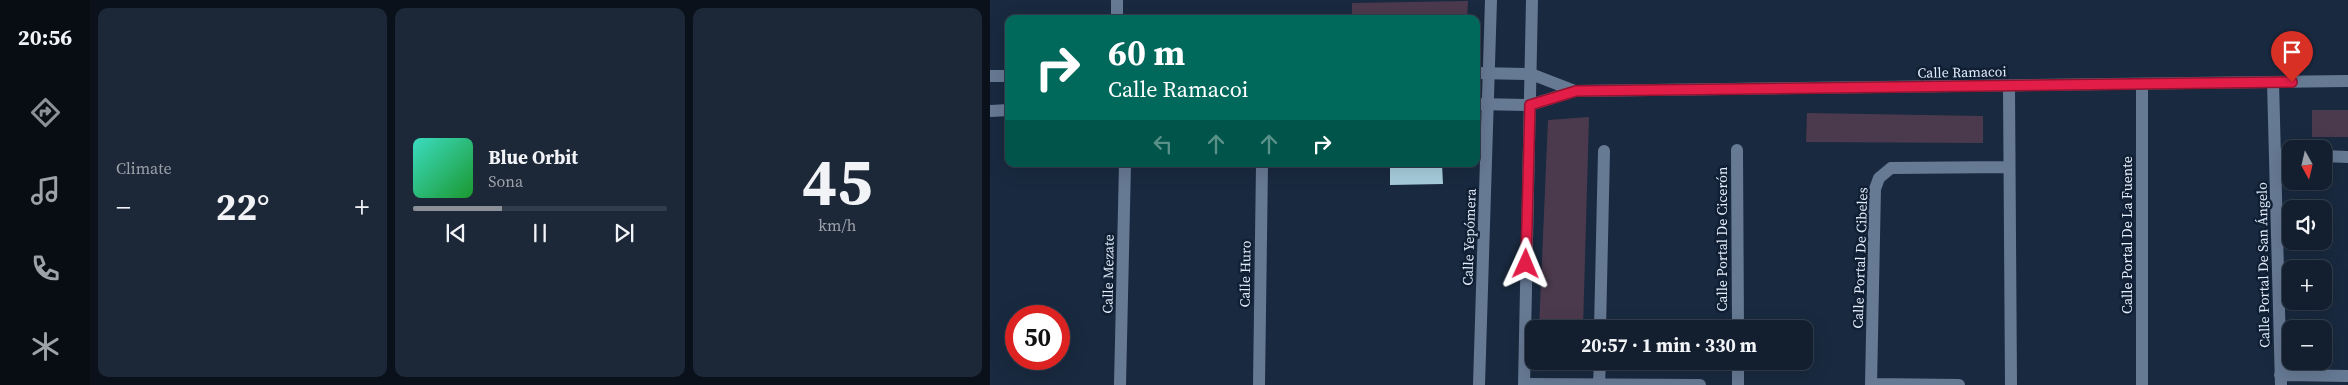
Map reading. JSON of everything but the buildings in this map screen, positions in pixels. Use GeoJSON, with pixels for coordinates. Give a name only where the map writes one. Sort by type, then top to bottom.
{"type":"FeatureCollection","features":[{"type":"Feature","properties":{"kind":"street"},"geometry":{"type":"LineString","coordinates":[[1117,0],[1117,15]]}},
{"type":"Feature","properties":{"kind":"street","name":"Calle Yepómera"},"geometry":{"type":"LineString","coordinates":[[1479,385],[1482,73],[1491,0]]}},
{"type":"Feature","properties":{"kind":"street"},"geometry":{"type":"LineString","coordinates":[[1532,0],[1524,385],[1700,385]]}},
{"type":"Feature","properties":{"kind":"street","name":"Calle Ramacoi"},"geometry":{"type":"LineString","coordinates":[[1482,73],[1530,74],[1576,91]]}},
{"type":"Feature","properties":{"kind":"street"},"geometry":{"type":"LineString","coordinates":[[990,76],[1005,76]]}},
{"type":"Feature","properties":{"kind":"street","name":"Calle Ramacoi"},"geometry":{"type":"LineString","coordinates":[[1482,104],[1530,105],[1576,91],[2009,87],[2348,81]]}},
{"type":"Feature","properties":{"kind":"street","name":"Calle Portal De San Ángelo"},"geometry":{"type":"LineString","coordinates":[[2273,82],[2280,380],[2348,376]]}},
{"type":"Feature","properties":{"kind":"street","name":"Calle Portal De La Fuente"},"geometry":{"type":"LineString","coordinates":[[2142,84],[2142,385]]}},
{"type":"Feature","properties":{"kind":"street"},"geometry":{"type":"LineString","coordinates":[[2009,87],[2011,385]]}},
{"type":"Feature","properties":{"kind":"street"},"geometry":{"type":"LineString","coordinates":[[990,110],[1005,110]]}},
{"type":"Feature","properties":{"kind":"street","name":"Calle Portal De Cicerón"},"geometry":{"type":"LineString","coordinates":[[1737,150],[1738,320]]}},
{"type":"Feature","properties":{"kind":"street"},"geometry":{"type":"LineString","coordinates":[[1600,320],[1604,151]]}},
{"type":"Feature","properties":{"kind":"street"},"geometry":{"type":"LineString","coordinates":[[2275,154],[2282,154]]}},
{"type":"Feature","properties":{"kind":"street"},"geometry":{"type":"LineString","coordinates":[[2332,156],[2348,157]]}},
{"type":"Feature","properties":{"kind":"street","name":"Calle Portal De Cibeles"},"geometry":{"type":"LineString","coordinates":[[1958,385],[1870,385],[1875,189],[1878,178],[1891,168],[2009,166]]}},
{"type":"Feature","properties":{"kind":"street","name":"Calle Mezate"},"geometry":{"type":"LineString","coordinates":[[1120,385],[1125,167]]}},
{"type":"Feature","properties":{"kind":"street","name":"Calle Huro"},"geometry":{"type":"LineString","coordinates":[[1259,385],[1262,167]]}},
{"type":"Feature","properties":{"kind":"street"},"geometry":{"type":"LineString","coordinates":[[1600,370],[1600,384]]}},
{"type":"Feature","properties":{"kind":"street"},"geometry":{"type":"LineString","coordinates":[[1738,370],[1738,385]]}},
{"type":"Feature","properties":{"kind":"shaded area"},"geometry":{"type":"Polygon","coordinates":[[[1468,1],[1467,15],[1352,15],[1352,3],[1468,1]]]}},
{"type":"Feature","properties":{"kind":"shaded area"},"geometry":{"type":"Polygon","coordinates":[[[2312,110],[2348,110],[2348,137],[2312,137],[2312,110]]]}},
{"type":"Feature","properties":{"kind":"shaded area"},"geometry":{"type":"Polygon","coordinates":[[[1807,113],[1983,116],[1983,143],[1806,142],[1807,113]]]}},
{"type":"Feature","properties":{"kind":"shaded area"},"geometry":{"type":"Polygon","coordinates":[[[1589,117],[1583,320],[1539,320],[1548,120],[1589,117]]]}},
{"type":"Feature","properties":{"kind":"route"},"geometry":{"type":"LineString","coordinates":[[1526,264],[1530,105],[1576,91],[2292,82]]}}]}
